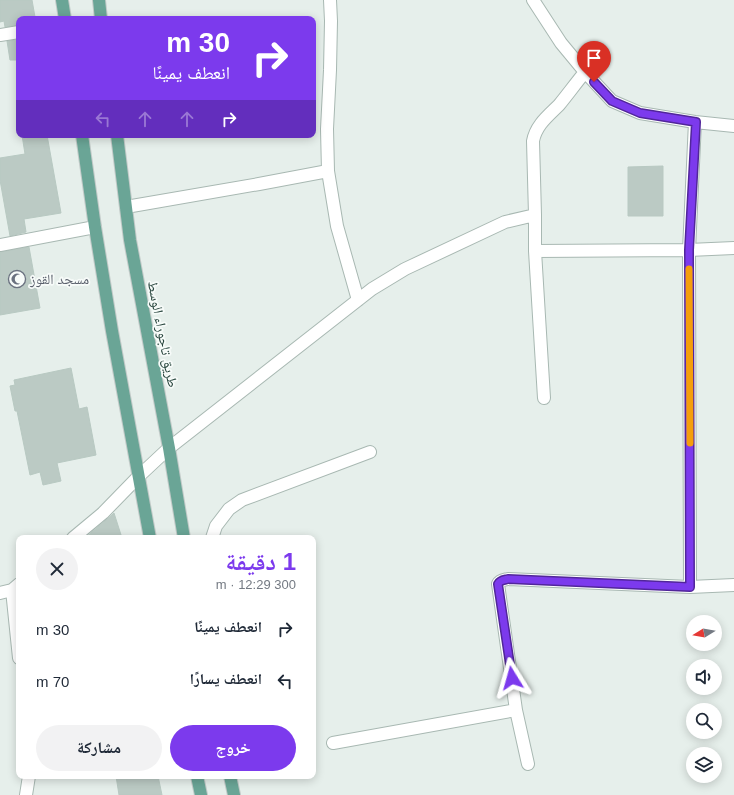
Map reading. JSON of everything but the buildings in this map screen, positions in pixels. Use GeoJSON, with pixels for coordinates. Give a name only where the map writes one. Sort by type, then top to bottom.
{"type":"FeatureCollection","features":[{"type":"Feature","properties":{"kind":"main road"},"geometry":{"type":"LineString","coordinates":[[62,0],[65,16]]}},
{"type":"Feature","properties":{"kind":"main road"},"geometry":{"type":"LineString","coordinates":[[99,0],[101,16]]}},
{"type":"Feature","properties":{"kind":"main road"},"geometry":{"type":"LineString","coordinates":[[82,138],[112,331],[149,535]]}},
{"type":"Feature","properties":{"kind":"main road","name":"طريق تاجوراء الوسط"},"geometry":{"type":"LineString","coordinates":[[116,138],[130,240],[169,448],[184,535]]}},
{"type":"Feature","properties":{"kind":"main road"},"geometry":{"type":"LineString","coordinates":[[198,779],[201,795]]}},
{"type":"Feature","properties":{"kind":"main road"},"geometry":{"type":"LineString","coordinates":[[231,779],[234,795]]}},
{"type":"Feature","properties":{"kind":"street"},"geometry":{"type":"LineString","coordinates":[[330,0],[330,70],[327,128],[328,171],[337,226],[358,300]]}},
{"type":"Feature","properties":{"kind":"street"},"geometry":{"type":"LineString","coordinates":[[533,0],[561,43],[612,101],[640,113],[696,122],[734,126]]}},
{"type":"Feature","properties":{"kind":"street"},"geometry":{"type":"LineString","coordinates":[[0,36],[16,33]]}},
{"type":"Feature","properties":{"kind":"street"},"geometry":{"type":"LineString","coordinates":[[544,398],[535,251],[533,141],[540,124],[585,72]]}},
{"type":"Feature","properties":{"kind":"street"},"geometry":{"type":"LineString","coordinates":[[690,587],[689,250],[696,122]]}},
{"type":"Feature","properties":{"kind":"street"},"geometry":{"type":"LineString","coordinates":[[126,207],[328,171]]}},
{"type":"Feature","properties":{"kind":"street"},"geometry":{"type":"LineString","coordinates":[[77,535],[103,513],[169,448],[372,289],[405,269],[505,222],[535,215]]}},
{"type":"Feature","properties":{"kind":"street"},"geometry":{"type":"LineString","coordinates":[[0,246],[95,227]]}},
{"type":"Feature","properties":{"kind":"street"},"geometry":{"type":"LineString","coordinates":[[535,251],[689,250],[734,248]]}},
{"type":"Feature","properties":{"kind":"street"},"geometry":{"type":"LineString","coordinates":[[213,535],[216,526],[229,509],[242,500],[370,452]]}},
{"type":"Feature","properties":{"kind":"street"},"geometry":{"type":"LineString","coordinates":[[528,764],[516,710],[498,584],[499,582],[508,579],[690,587],[734,586]]}},
{"type":"Feature","properties":{"kind":"street"},"geometry":{"type":"LineString","coordinates":[[10,589],[16,635]]}},
{"type":"Feature","properties":{"kind":"street"},"geometry":{"type":"LineString","coordinates":[[334,743],[516,710]]}},
{"type":"Feature","properties":{"kind":"street"},"geometry":{"type":"LineString","coordinates":[[26,795],[29,779]]}},
{"type":"Feature","properties":{"kind":"slow traffic"},"geometry":{"type":"LineString","coordinates":[[689,269],[690,443]]}},
{"type":"Feature","properties":{"kind":"place","name":"مسجد القوز"},"geometry":{"type":"Point","coordinates":[17,279]}},
{"type":"Feature","properties":{"kind":"route"},"geometry":{"type":"LineString","coordinates":[[512,678],[498,584],[499,582],[508,579],[690,587],[689,250],[696,122],[640,113],[612,101],[594,82]]}}]}
